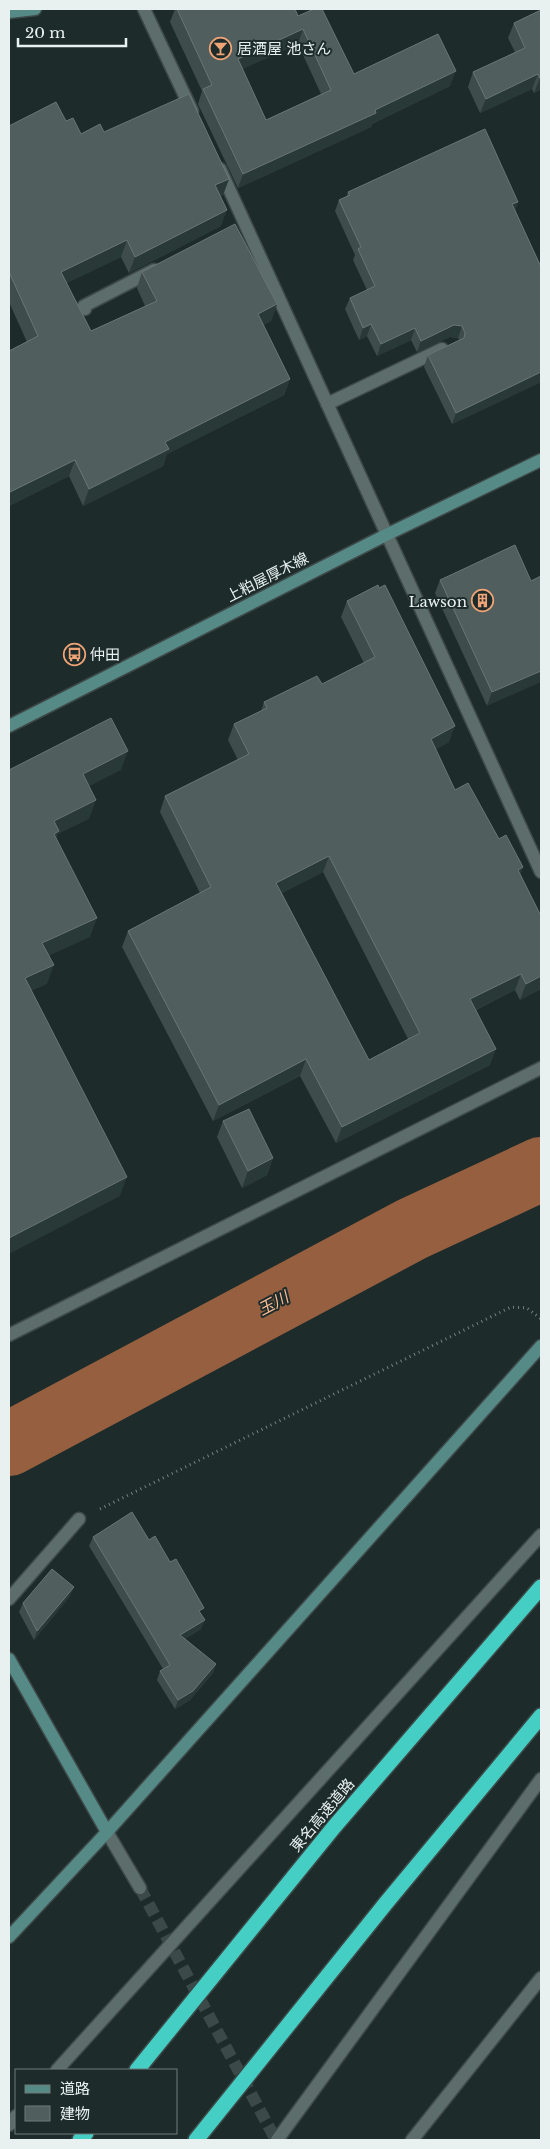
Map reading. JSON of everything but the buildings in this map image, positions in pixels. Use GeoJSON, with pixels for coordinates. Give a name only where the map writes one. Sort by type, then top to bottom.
{"type":"FeatureCollection","features":[{"type":"Feature","properties":{"kind":"highway","name":"東名高速道路"},"geometry":{"type":"LineString","coordinates":[[138,2069],[334,1827],[541,1587]]}},
{"type":"Feature","properties":{"kind":"highway"},"geometry":{"type":"LineString","coordinates":[[196,2140],[386,1903],[541,1716]]}},
{"type":"Feature","properties":{"kind":"street"},"geometry":{"type":"LineString","coordinates":[[9,12],[35,9]]}},
{"type":"Feature","properties":{"kind":"street"},"geometry":{"type":"LineString","coordinates":[[144,9],[199,125]]}},
{"type":"Feature","properties":{"kind":"street"},"geometry":{"type":"LineString","coordinates":[[216,161],[241,225],[327,404],[541,872]]}},
{"type":"Feature","properties":{"kind":"street"},"geometry":{"type":"LineString","coordinates":[[85,309],[84,306],[169,262]]}},
{"type":"Feature","properties":{"kind":"street"},"geometry":{"type":"LineString","coordinates":[[327,404],[453,344]]}},
{"type":"Feature","properties":{"kind":"street","name":"上粕屋厚木線"},"geometry":{"type":"LineString","coordinates":[[9,726],[386,535],[541,460]]}},
{"type":"Feature","properties":{"kind":"street"},"geometry":{"type":"LineString","coordinates":[[9,1335],[541,1068]]}},
{"type":"Feature","properties":{"kind":"street"},"geometry":{"type":"LineString","coordinates":[[9,1937],[106,1832],[541,1346]]}},
{"type":"Feature","properties":{"kind":"street"},"geometry":{"type":"LineString","coordinates":[[9,1599],[79,1519]]}},
{"type":"Feature","properties":{"kind":"street"},"geometry":{"type":"LineString","coordinates":[[59,2069],[541,1535]]}},
{"type":"Feature","properties":{"kind":"street"},"geometry":{"type":"LineString","coordinates":[[9,1659],[106,1832],[140,1888]]}},
{"type":"Feature","properties":{"kind":"street"},"geometry":{"type":"LineString","coordinates":[[277,2140],[541,1779]]}},
{"type":"Feature","properties":{"kind":"street"},"geometry":{"type":"LineString","coordinates":[[412,2140],[541,1978]]}},
{"type":"Feature","properties":{"kind":"path"},"geometry":{"type":"LineString","coordinates":[[79,1519],[510,1307],[527,1308],[541,1319]]}},
{"type":"Feature","properties":{"kind":"waterway","name":"玉川"},"geometry":{"type":"LineString","coordinates":[[9,1444],[412,1229],[541,1169]]}},
{"type":"Feature","properties":{"kind":"tunnel"},"geometry":{"type":"LineString","coordinates":[[140,1888],[276,2140]]}},
{"type":"Feature","properties":{"kind":"place","name":"居酒屋 池さん"},"geometry":{"type":"Point","coordinates":[221,48]}},
{"type":"Feature","properties":{"kind":"place","name":"Lawson"},"geometry":{"type":"Point","coordinates":[483,601]}},
{"type":"Feature","properties":{"kind":"place","name":"仲田"},"geometry":{"type":"Point","coordinates":[74,654]}}]}
